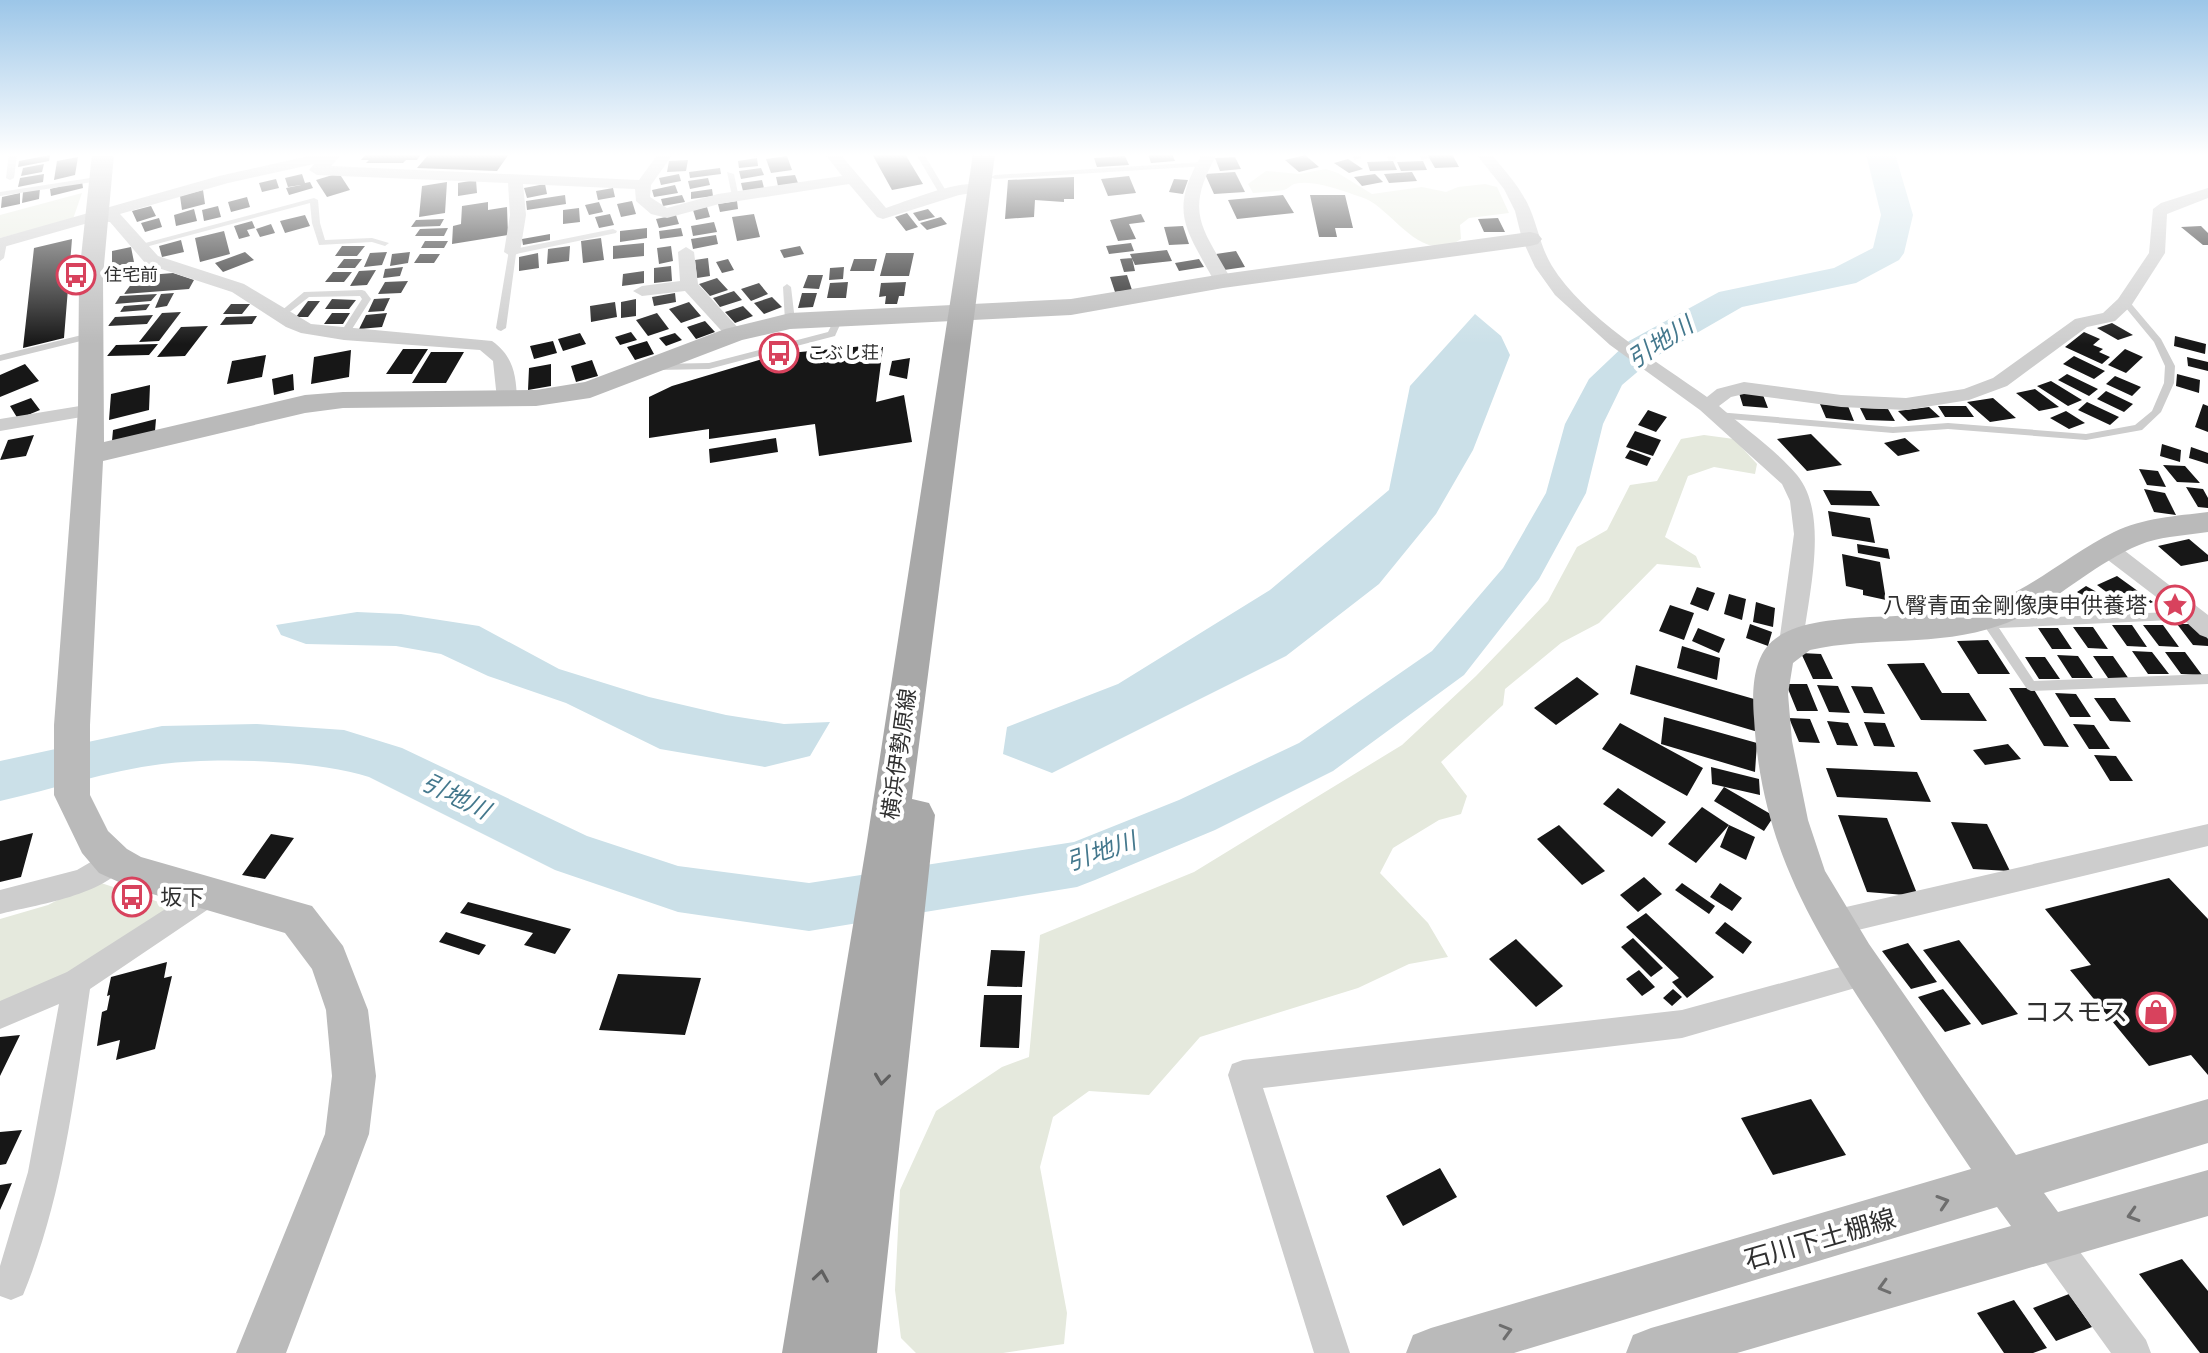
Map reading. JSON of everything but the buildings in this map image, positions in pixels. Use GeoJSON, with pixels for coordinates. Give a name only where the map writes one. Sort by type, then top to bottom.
{"type":"FeatureCollection","features":[{"type":"Feature","properties":{"kind":"main road","name":"横浜伊勢原線"},"geometry":{"type":"LineString","coordinates":[[809,1353],[885,945],[984,217]]}},
{"type":"Feature","properties":{"kind":"main road","name":"横浜伊勢原線"},"geometry":{"type":"LineString","coordinates":[[850,1353],[885,945]]}},
{"type":"Feature","properties":{"kind":"street"},"geometry":{"type":"LineString","coordinates":[[1,247],[99,217]]}},
{"type":"Feature","properties":{"kind":"street"},"geometry":{"type":"LineString","coordinates":[[99,217],[91,276],[92,410],[72,736],[72,795],[95,842],[113,861],[132,871],[206,895],[298,919],[329,959],[348,1023],[354,1076],[347,1134],[261,1353]]}},
{"type":"Feature","properties":{"kind":"street"},"geometry":{"type":"LineString","coordinates":[[114,217],[152,260],[238,288],[279,316],[307,329],[344,335],[485,345],[497,352],[507,370],[507,399]]}},
{"type":"Feature","properties":{"kind":"street"},"geometry":{"type":"LineString","coordinates":[[512,252],[518,217]]}},
{"type":"Feature","properties":{"kind":"street"},"geometry":{"type":"LineString","coordinates":[[1191,217],[1223,281]]}},
{"type":"Feature","properties":{"kind":"street"},"geometry":{"type":"LineString","coordinates":[[1525,217],[1530,239],[1561,291],[1616,341],[1712,411],[1769,458],[1790,480],[1801,501],[1805,534],[1791,643]]}},
{"type":"Feature","properties":{"kind":"street"},"geometry":{"type":"LineString","coordinates":[[1712,411],[1724,393],[1744,388],[1894,407],[1923,404],[1985,389],[2000,382],[2081,323],[2109,317],[2125,302],[2157,253],[2159,217]]}},
{"type":"Feature","properties":{"kind":"street"},"geometry":{"type":"LineString","coordinates":[[90,455],[305,404],[343,400],[507,399],[590,390],[734,334],[790,321],[1071,307],[1223,281],[1530,239]]}},
{"type":"Feature","properties":{"kind":"street"},"geometry":{"type":"LineString","coordinates":[[686,252],[689,285],[734,334]]}},
{"type":"Feature","properties":{"kind":"street"},"geometry":{"type":"LineString","coordinates":[[642,291],[689,285]]}},
{"type":"Feature","properties":{"kind":"street"},"geometry":{"type":"LineString","coordinates":[[0,425],[92,410]]}},
{"type":"Feature","properties":{"kind":"street"},"geometry":{"type":"LineString","coordinates":[[2133,1353],[2005,1181],[1833,923],[1799,852],[1776,759],[1770,702],[1776,657],[1791,643],[1820,635],[1954,626],[2014,607],[2108,549],[2149,531],[2208,522]]}},
{"type":"Feature","properties":{"kind":"street"},"geometry":{"type":"LineString","coordinates":[[2108,549],[2200,622]]}},
{"type":"Feature","properties":{"kind":"street"},"geometry":{"type":"LineString","coordinates":[[1833,923],[2208,835]]}},
{"type":"Feature","properties":{"kind":"street"},"geometry":{"type":"LineString","coordinates":[[0,902],[84,880],[113,861]]}},
{"type":"Feature","properties":{"kind":"street"},"geometry":{"type":"LineString","coordinates":[[0,1015],[77,982],[206,895]]}},
{"type":"Feature","properties":{"kind":"street"},"geometry":{"type":"LineString","coordinates":[[1332,1353],[1243,1075],[1682,1024],[1866,973]]}},
{"type":"Feature","properties":{"kind":"street"},"geometry":{"type":"LineString","coordinates":[[11,1283],[29,1236],[49,1154],[77,982]]}},
{"type":"Feature","properties":{"kind":"street","name":"石川下土棚線"},"geometry":{"type":"LineString","coordinates":[[1431,1353],[1920,1210],[2005,1181],[2208,1121]]}},
{"type":"Feature","properties":{"kind":"street"},"geometry":{"type":"LineString","coordinates":[[1651,1353],[2208,1193]]}},
{"type":"Feature","properties":{"kind":"lane"},"geometry":{"type":"LineString","coordinates":[[138,246],[248,217]]}},
{"type":"Feature","properties":{"kind":"lane"},"geometry":{"type":"LineString","coordinates":[[315,217],[322,243],[372,240],[385,243]]}},
{"type":"Feature","properties":{"kind":"lane"},"geometry":{"type":"LineString","coordinates":[[501,328],[512,252],[613,231]]}},
{"type":"Feature","properties":{"kind":"lane"},"geometry":{"type":"LineString","coordinates":[[787,287],[790,321]]}},
{"type":"Feature","properties":{"kind":"lane"},"geometry":{"type":"LineString","coordinates":[[279,316],[307,294],[362,293],[367,299],[344,335]]}},
{"type":"Feature","properties":{"kind":"lane"},"geometry":{"type":"LineString","coordinates":[[1712,411],[1893,430],[1948,426],[2086,437],[2138,428],[2156,412],[2169,383],[2170,366],[2158,341],[2125,302]]}},
{"type":"Feature","properties":{"kind":"lane"},"geometry":{"type":"LineString","coordinates":[[655,367],[709,366],[832,334],[839,318]]}},
{"type":"Feature","properties":{"kind":"lane"},"geometry":{"type":"LineString","coordinates":[[0,358],[90,336]]}},
{"type":"Feature","properties":{"kind":"lane"},"geometry":{"type":"LineString","coordinates":[[1954,626],[2200,622]]}},
{"type":"Feature","properties":{"kind":"lane"},"geometry":{"type":"LineString","coordinates":[[1990,624],[2031,686],[2208,679]]}},
{"type":"Feature","properties":{"kind":"shaded area"},"geometry":{"type":"Polygon","coordinates":[[[0,217],[74,217],[73,219],[0,238],[0,217]]]}},
{"type":"Feature","properties":{"kind":"shaded area"},"geometry":{"type":"Polygon","coordinates":[[[1391,217],[1476,217],[1460,225],[1461,239],[1446,246],[1432,246],[1407,232],[1391,217]]]}},
{"type":"Feature","properties":{"kind":"shaded area"},"geometry":{"type":"Polygon","coordinates":[[[1704,435],[1734,439],[1757,464],[1755,474],[1714,467],[1688,476],[1665,537],[1696,556],[1701,568],[1657,564],[1599,623],[1561,643],[1505,689],[1503,705],[1441,762],[1467,796],[1461,814],[1439,820],[1393,848],[1380,873],[1428,923],[1448,957],[1409,964],[1358,988],[1200,1037],[1149,1095],[1089,1091],[1053,1117],[1040,1167],[1067,1313],[1064,1344],[1003,1353],[916,1353],[901,1338],[895,1290],[900,1190],[936,1111],[1002,1067],[1029,1057],[1040,935],[1194,872],[1402,745],[1476,676],[1548,601],[1577,547],[1607,530],[1630,485],[1657,481],[1681,439],[1704,435]]]}},
{"type":"Feature","properties":{"kind":"shaded area"},"geometry":{"type":"Polygon","coordinates":[[[95,881],[174,907],[73,980],[0,1003],[0,919],[48,905],[95,881]]]}},
{"type":"Feature","properties":{"kind":"water"},"geometry":{"type":"Polygon","coordinates":[[[1475,314],[1501,336],[1510,355],[1473,450],[1436,514],[1379,584],[1286,656],[1052,773],[1003,754],[1007,727],[1118,684],[1270,590],[1389,490],[1410,386],[1475,314]]]}},
{"type":"Feature","properties":{"kind":"water"},"geometry":{"type":"Polygon","coordinates":[[[357,612],[401,614],[479,626],[559,669],[649,697],[726,715],[784,724],[830,722],[810,756],[765,767],[660,749],[566,703],[488,676],[441,654],[396,646],[306,644],[281,635],[276,625],[357,612]]]}},
{"type":"Feature","properties":{"kind":"waterway","name":"引地川"},"geometry":{"type":"LineString","coordinates":[[0,781],[162,745],[257,743],[344,749],[385,762],[573,854],[678,889],[809,907],[1077,864],[1197,815],[1316,757],[1448,663],[1518,579],[1566,493],[1584,424],[1607,379],[1642,349],[1731,299],[1844,276],[1888,253],[1896,217]]}},
{"type":"Feature","properties":{"kind":"place","name":"住宅前"},"geometry":{"type":"Point","coordinates":[76,275]}},
{"type":"Feature","properties":{"kind":"place","name":"こぶし荘"},"geometry":{"type":"Point","coordinates":[779,353]}},
{"type":"Feature","properties":{"kind":"place","name":"八臀青面金剛像庚申供養塔"},"geometry":{"type":"Point","coordinates":[2175,605]}},
{"type":"Feature","properties":{"kind":"place","name":"坂下"},"geometry":{"type":"Point","coordinates":[132,897]}},
{"type":"Feature","properties":{"kind":"place","name":"コスモス"},"geometry":{"type":"Point","coordinates":[2156,1012]}}]}
